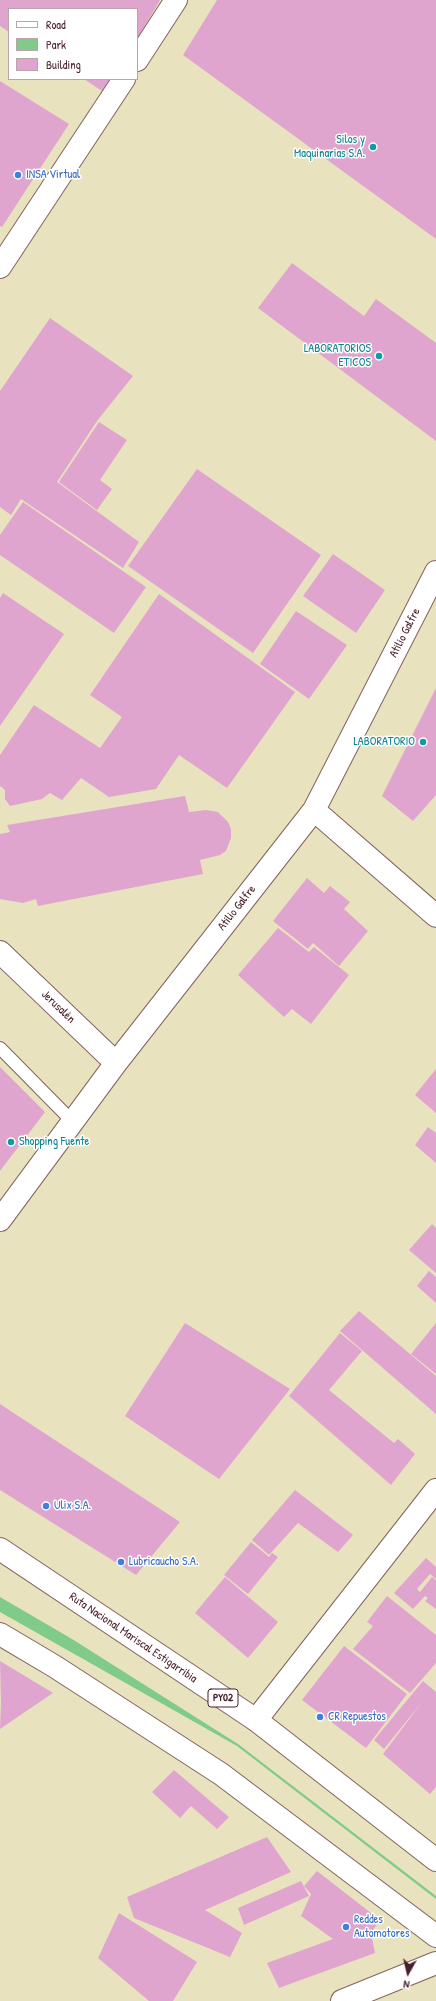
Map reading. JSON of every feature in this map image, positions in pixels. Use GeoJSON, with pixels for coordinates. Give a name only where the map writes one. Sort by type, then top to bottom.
{"type":"FeatureCollection","features":[{"type":"Feature","properties":{"kind":"main road"},"geometry":{"type":"LineString","coordinates":[[138,58],[176,0]]}},
{"type":"Feature","properties":{"kind":"main road"},"geometry":{"type":"LineString","coordinates":[[0,267],[123,80]]}},
{"type":"Feature","properties":{"kind":"main road","name":"Atilio Galfre"},"geometry":{"type":"LineString","coordinates":[[0,1220],[116,1063],[314,810],[436,572]]}},
{"type":"Feature","properties":{"kind":"main road"},"geometry":{"type":"LineString","coordinates":[[314,810],[436,916]]}},
{"type":"Feature","properties":{"kind":"main road","name":"Jerusalén"},"geometry":{"type":"LineString","coordinates":[[0,952],[116,1063]]}},
{"type":"Feature","properties":{"kind":"main road"},"geometry":{"type":"LineString","coordinates":[[256,1720],[436,1490]]}},
{"type":"Feature","properties":{"kind":"main road","name":"Ruta Nacional Mariscal Estigarribia"},"geometry":{"type":"LineString","coordinates":[[0,1549],[256,1720],[436,1860]]}},
{"type":"Feature","properties":{"kind":"main road"},"geometry":{"type":"LineString","coordinates":[[0,1634],[54,1666],[221,1774],[436,1936]]}},
{"type":"Feature","properties":{"kind":"main road"},"geometry":{"type":"LineString","coordinates":[[342,2001],[436,1963]]}},
{"type":"Feature","properties":{"kind":"lane"},"geometry":{"type":"LineString","coordinates":[[0,1048],[73,1122]]}},
{"type":"Feature","properties":{"kind":"green space"},"geometry":{"type":"Polygon","coordinates":[[[0,1597],[72,1639],[238,1744],[436,1896],[436,1899],[237,1746],[0,1612],[0,1597]]]}},
{"type":"Feature","properties":{"kind":"building"},"geometry":{"type":"Polygon","coordinates":[[[0,0],[160,0],[138,37],[138,8],[8,8],[8,31],[0,26],[0,0]]]}},
{"type":"Feature","properties":{"kind":"building","name":"Silos y Maquinarias S.A."},"geometry":{"type":"Polygon","coordinates":[[[217,0],[436,0],[436,239],[183,55],[217,0]]]}},
{"type":"Feature","properties":{"kind":"building"},"geometry":{"type":"Polygon","coordinates":[[[86,80],[112,80],[105,93],[86,80]]]}},
{"type":"Feature","properties":{"kind":"building","name":"INSA Virtual"},"geometry":{"type":"Polygon","coordinates":[[[0,81],[69,124],[2,227],[0,226],[0,81]]]}},
{"type":"Feature","properties":{"kind":"building","name":"LABORATORIOS ETICOS"},"geometry":{"type":"Polygon","coordinates":[[[292,263],[364,316],[376,299],[436,343],[436,441],[258,308],[292,263]]]}},
{"type":"Feature","properties":{"kind":"building"},"geometry":{"type":"Polygon","coordinates":[[[50,318],[133,376],[97,421],[57,482],[139,542],[123,568],[21,499],[11,515],[0,507],[0,391],[50,318]]]}},
{"type":"Feature","properties":{"kind":"building"},"geometry":{"type":"Polygon","coordinates":[[[99,422],[127,440],[100,480],[112,489],[97,510],[59,482],[99,422]]]}},
{"type":"Feature","properties":{"kind":"building"},"geometry":{"type":"Polygon","coordinates":[[[197,469],[321,555],[253,653],[128,566],[197,469]]]}},
{"type":"Feature","properties":{"kind":"building"},"geometry":{"type":"Polygon","coordinates":[[[23,502],[146,587],[114,633],[0,555],[0,535],[23,502]]]}},
{"type":"Feature","properties":{"kind":"building"},"geometry":{"type":"Polygon","coordinates":[[[333,554],[385,590],[356,633],[303,596],[333,554]]]}},
{"type":"Feature","properties":{"kind":"building"},"geometry":{"type":"Polygon","coordinates":[[[3,593],[64,634],[0,726],[0,598],[3,593]]]}},
{"type":"Feature","properties":{"kind":"building"},"geometry":{"type":"Polygon","coordinates":[[[159,594],[295,692],[227,788],[179,755],[156,789],[109,797],[81,778],[62,800],[50,793],[42,799],[10,806],[5,799],[5,790],[0,786],[0,755],[34,705],[100,748],[122,717],[90,695],[159,594]]]}},
{"type":"Feature","properties":{"kind":"building"},"geometry":{"type":"Polygon","coordinates":[[[296,611],[347,645],[309,699],[260,664],[296,611]]]}},
{"type":"Feature","properties":{"kind":"building","name":"LABORATORIO"},"geometry":{"type":"Polygon","coordinates":[[[436,688],[436,795],[413,821],[382,796],[436,688]]]}},
{"type":"Feature","properties":{"kind":"building"},"geometry":{"type":"Polygon","coordinates":[[[185,796],[189,812],[206,810],[218,812],[228,822],[231,829],[231,838],[226,851],[220,855],[200,860],[203,874],[38,906],[36,899],[23,903],[0,899],[0,834],[10,832],[7,825],[185,796]]]}},
{"type":"Feature","properties":{"kind":"building"},"geometry":{"type":"Polygon","coordinates":[[[307,878],[324,893],[330,886],[350,902],[344,909],[368,931],[339,966],[313,943],[308,949],[273,921],[307,878]]]}},
{"type":"Feature","properties":{"kind":"building"},"geometry":{"type":"Polygon","coordinates":[[[278,928],[309,952],[314,947],[349,975],[311,1024],[292,1009],[284,1017],[238,975],[278,928]]]}},
{"type":"Feature","properties":{"kind":"building","name":"Shopping Fuente"},"geometry":{"type":"Polygon","coordinates":[[[0,1067],[45,1112],[0,1171],[0,1067]]]}},
{"type":"Feature","properties":{"kind":"building"},"geometry":{"type":"Polygon","coordinates":[[[436,1069],[436,1113],[415,1095],[436,1069]]]}},
{"type":"Feature","properties":{"kind":"building"},"geometry":{"type":"Polygon","coordinates":[[[428,1127],[436,1133],[436,1163],[415,1145],[428,1127]]]}},
{"type":"Feature","properties":{"kind":"building"},"geometry":{"type":"Polygon","coordinates":[[[432,1224],[436,1228],[436,1273],[409,1250],[432,1224]]]}},
{"type":"Feature","properties":{"kind":"building"},"geometry":{"type":"Polygon","coordinates":[[[429,1271],[436,1277],[436,1303],[417,1286],[429,1271]]]}},
{"type":"Feature","properties":{"kind":"building"},"geometry":{"type":"Polygon","coordinates":[[[359,1311],[436,1376],[436,1414],[340,1331],[359,1311]]]}},
{"type":"Feature","properties":{"kind":"building"},"geometry":{"type":"Polygon","coordinates":[[[185,1323],[290,1389],[219,1479],[125,1416],[185,1323]]]}},
{"type":"Feature","properties":{"kind":"building"},"geometry":{"type":"Polygon","coordinates":[[[436,1323],[436,1374],[411,1354],[436,1323]]]}},
{"type":"Feature","properties":{"kind":"building"},"geometry":{"type":"Polygon","coordinates":[[[340,1333],[362,1351],[329,1390],[394,1443],[398,1439],[415,1454],[391,1485],[289,1396],[340,1333]]]}},
{"type":"Feature","properties":{"kind":"building"},"geometry":{"type":"Polygon","coordinates":[[[0,1404],[180,1522],[136,1575],[0,1490],[0,1404]]]}},
{"type":"Feature","properties":{"kind":"building"},"geometry":{"type":"Polygon","coordinates":[[[295,1490],[353,1535],[338,1552],[298,1523],[269,1555],[252,1540],[295,1490]]]}},
{"type":"Feature","properties":{"kind":"building"},"geometry":{"type":"Polygon","coordinates":[[[251,1542],[269,1557],[272,1553],[278,1557],[248,1594],[224,1575],[251,1542]]]}},
{"type":"Feature","properties":{"kind":"building"},"geometry":{"type":"Polygon","coordinates":[[[426,1558],[436,1567],[436,1579],[430,1574],[417,1589],[420,1592],[432,1577],[436,1580],[436,1609],[425,1601],[428,1598],[425,1596],[413,1609],[394,1593],[426,1558]]]}},
{"type":"Feature","properties":{"kind":"building"},"geometry":{"type":"Polygon","coordinates":[[[225,1577],[278,1622],[248,1658],[195,1613],[225,1577]]]}},
{"type":"Feature","properties":{"kind":"building"},"geometry":{"type":"Polygon","coordinates":[[[387,1596],[436,1635],[436,1663],[410,1693],[353,1649],[373,1626],[367,1622],[387,1596]]]}},
{"type":"Feature","properties":{"kind":"building"},"geometry":{"type":"Polygon","coordinates":[[[344,1646],[407,1694],[366,1748],[302,1700],[344,1646]]]}},
{"type":"Feature","properties":{"kind":"building"},"geometry":{"type":"Polygon","coordinates":[[[0,1661],[53,1693],[0,1729],[1,1702],[0,1661]]]}},
{"type":"Feature","properties":{"kind":"building"},"geometry":{"type":"Polygon","coordinates":[[[423,1681],[436,1692],[436,1787],[430,1794],[383,1754],[422,1702],[384,1749],[374,1740],[423,1681]]]}},
{"type":"Feature","properties":{"kind":"building"},"geometry":{"type":"Polygon","coordinates":[[[174,1770],[229,1817],[217,1829],[191,1806],[180,1818],[152,1792],[174,1770]]]}},
{"type":"Feature","properties":{"kind":"building"},"geometry":{"type":"Polygon","coordinates":[[[267,1837],[291,1872],[205,1910],[242,1933],[230,1957],[134,1918],[127,1897],[267,1837]]]}},
{"type":"Feature","properties":{"kind":"building","name":"Reddes Automotores"},"geometry":{"type":"Polygon","coordinates":[[[317,1871],[380,1920],[371,1933],[375,1953],[279,1988],[267,1963],[333,1939],[301,1916],[311,1894],[304,1886],[317,1871]]]}},
{"type":"Feature","properties":{"kind":"building"},"geometry":{"type":"Polygon","coordinates":[[[301,1881],[309,1896],[244,1925],[238,1908],[301,1881]]]}},
{"type":"Feature","properties":{"kind":"building"},"geometry":{"type":"Polygon","coordinates":[[[119,1913],[197,1962],[173,2001],[149,2001],[98,1958],[119,1913]]]}},
{"type":"Feature","properties":{"kind":"place","name":"Silos y Maquinarias S.A."},"geometry":{"type":"Point","coordinates":[373,147]}},
{"type":"Feature","properties":{"kind":"place","name":"INSA Virtual"},"geometry":{"type":"Point","coordinates":[18,175]}},
{"type":"Feature","properties":{"kind":"place","name":"LABORATORIOS ETICOS"},"geometry":{"type":"Point","coordinates":[379,356]}},
{"type":"Feature","properties":{"kind":"place","name":"LABORATORIO"},"geometry":{"type":"Point","coordinates":[423,742]}},
{"type":"Feature","properties":{"kind":"place","name":"Shopping Fuente"},"geometry":{"type":"Point","coordinates":[11,1142]}},
{"type":"Feature","properties":{"kind":"place","name":"Ulix S.A."},"geometry":{"type":"Point","coordinates":[46,1506]}},
{"type":"Feature","properties":{"kind":"place","name":"Lubricaucho S.A."},"geometry":{"type":"Point","coordinates":[121,1562]}},
{"type":"Feature","properties":{"kind":"place","name":"CR Repuestos"},"geometry":{"type":"Point","coordinates":[320,1717]}},
{"type":"Feature","properties":{"kind":"place","name":"Reddes Automotores"},"geometry":{"type":"Point","coordinates":[346,1927]}}]}
